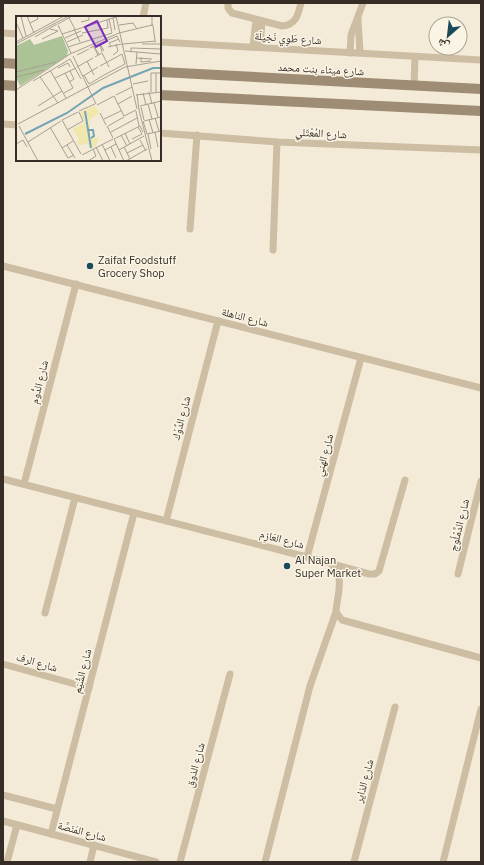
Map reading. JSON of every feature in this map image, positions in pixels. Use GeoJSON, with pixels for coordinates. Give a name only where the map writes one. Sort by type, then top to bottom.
{"type":"FeatureCollection","features":[{"type":"Feature","properties":{"kind":"main road"},"geometry":{"type":"LineString","coordinates":[[3,63],[16,64]]}},
{"type":"Feature","properties":{"kind":"main road","name":"شارع ميثاء بنت محمد"},"geometry":{"type":"LineString","coordinates":[[161,72],[481,90]]}},
{"type":"Feature","properties":{"kind":"main road"},"geometry":{"type":"LineString","coordinates":[[3,85],[16,86]]}},
{"type":"Feature","properties":{"kind":"main road"},"geometry":{"type":"LineString","coordinates":[[161,95],[481,111]]}},
{"type":"Feature","properties":{"kind":"street"},"geometry":{"type":"LineString","coordinates":[[143,16],[146,3]]}},
{"type":"Feature","properties":{"kind":"street"},"geometry":{"type":"LineString","coordinates":[[228,3],[228,8],[232,13],[282,26],[289,26],[294,22],[301,3]]}},
{"type":"Feature","properties":{"kind":"street"},"geometry":{"type":"LineString","coordinates":[[350,53],[351,35],[363,3]]}},
{"type":"Feature","properties":{"kind":"street"},"geometry":{"type":"LineString","coordinates":[[358,18],[360,53]]}},
{"type":"Feature","properties":{"kind":"street"},"geometry":{"type":"LineString","coordinates":[[256,47],[259,21]]}},
{"type":"Feature","properties":{"kind":"street"},"geometry":{"type":"LineString","coordinates":[[3,33],[16,34]]}},
{"type":"Feature","properties":{"kind":"street","name":"شارع طَوِي نَخِيلَة"},"geometry":{"type":"LineString","coordinates":[[161,42],[481,60]]}},
{"type":"Feature","properties":{"kind":"street"},"geometry":{"type":"LineString","coordinates":[[414,86],[415,57]]}},
{"type":"Feature","properties":{"kind":"street"},"geometry":{"type":"LineString","coordinates":[[3,124],[16,125]]}},
{"type":"Feature","properties":{"kind":"street","name":"شارع المُعْتَلي"},"geometry":{"type":"LineString","coordinates":[[161,133],[277,142],[481,150]]}},
{"type":"Feature","properties":{"kind":"street"},"geometry":{"type":"LineString","coordinates":[[190,228],[197,135]]}},
{"type":"Feature","properties":{"kind":"street"},"geometry":{"type":"LineString","coordinates":[[273,250],[277,142]]}},
{"type":"Feature","properties":{"kind":"street","name":"شارع الناهلة"},"geometry":{"type":"LineString","coordinates":[[3,266],[481,388]]}},
{"type":"Feature","properties":{"kind":"street","name":"شارع الدُّوم"},"geometry":{"type":"LineString","coordinates":[[24,484],[76,284]]}},
{"type":"Feature","properties":{"kind":"street","name":"شارع الدَّوْك"},"geometry":{"type":"LineString","coordinates":[[166,521],[218,321]]}},
{"type":"Feature","properties":{"kind":"street","name":"شارع الهني"},"geometry":{"type":"LineString","coordinates":[[307,557],[361,358]]}},
{"type":"Feature","properties":{"kind":"street","name":"شارع العَازِم"},"geometry":{"type":"LineString","coordinates":[[3,479],[369,574],[376,574],[379,571],[405,480]]}},
{"type":"Feature","properties":{"kind":"street","name":"شارع الدَّمْلُوج"},"geometry":{"type":"LineString","coordinates":[[458,574],[481,481]]}},
{"type":"Feature","properties":{"kind":"street"},"geometry":{"type":"LineString","coordinates":[[45,613],[75,498]]}},
{"type":"Feature","properties":{"kind":"street","name":"شارع الشِّيَم"},"geometry":{"type":"LineString","coordinates":[[51,834],[134,513]]}},
{"type":"Feature","properties":{"kind":"street"},"geometry":{"type":"LineString","coordinates":[[265,862],[310,686],[336,612],[340,581],[336,568],[330,563]]}},
{"type":"Feature","properties":{"kind":"street"},"geometry":{"type":"LineString","coordinates":[[336,612],[339,617],[347,623],[481,658]]}},
{"type":"Feature","properties":{"kind":"street","name":"شارع الرف"},"geometry":{"type":"LineString","coordinates":[[3,664],[89,688]]}},
{"type":"Feature","properties":{"kind":"street","name":"شارع الذوق"},"geometry":{"type":"LineString","coordinates":[[180,862],[230,674]]}},
{"type":"Feature","properties":{"kind":"street","name":"شارع الذاير"},"geometry":{"type":"LineString","coordinates":[[354,862],[395,707]]}},
{"type":"Feature","properties":{"kind":"street"},"geometry":{"type":"LineString","coordinates":[[443,862],[481,709]]}},
{"type":"Feature","properties":{"kind":"street"},"geometry":{"type":"LineString","coordinates":[[3,795],[57,809]]}},
{"type":"Feature","properties":{"kind":"street","name":"شارع المَنَصَّة"},"geometry":{"type":"LineString","coordinates":[[3,822],[156,862]]}},
{"type":"Feature","properties":{"kind":"street"},"geometry":{"type":"LineString","coordinates":[[7,862],[17,825]]}},
{"type":"Feature","properties":{"kind":"street"},"geometry":{"type":"LineString","coordinates":[[90,862],[94,845]]}},
{"type":"Feature","properties":{"kind":"place","name":"Zaifat Foodstuff Grocery Shop"},"geometry":{"type":"Point","coordinates":[90,266]}},
{"type":"Feature","properties":{"kind":"place","name":"Al Najan Super Market"},"geometry":{"type":"Point","coordinates":[287,566]}}]}
